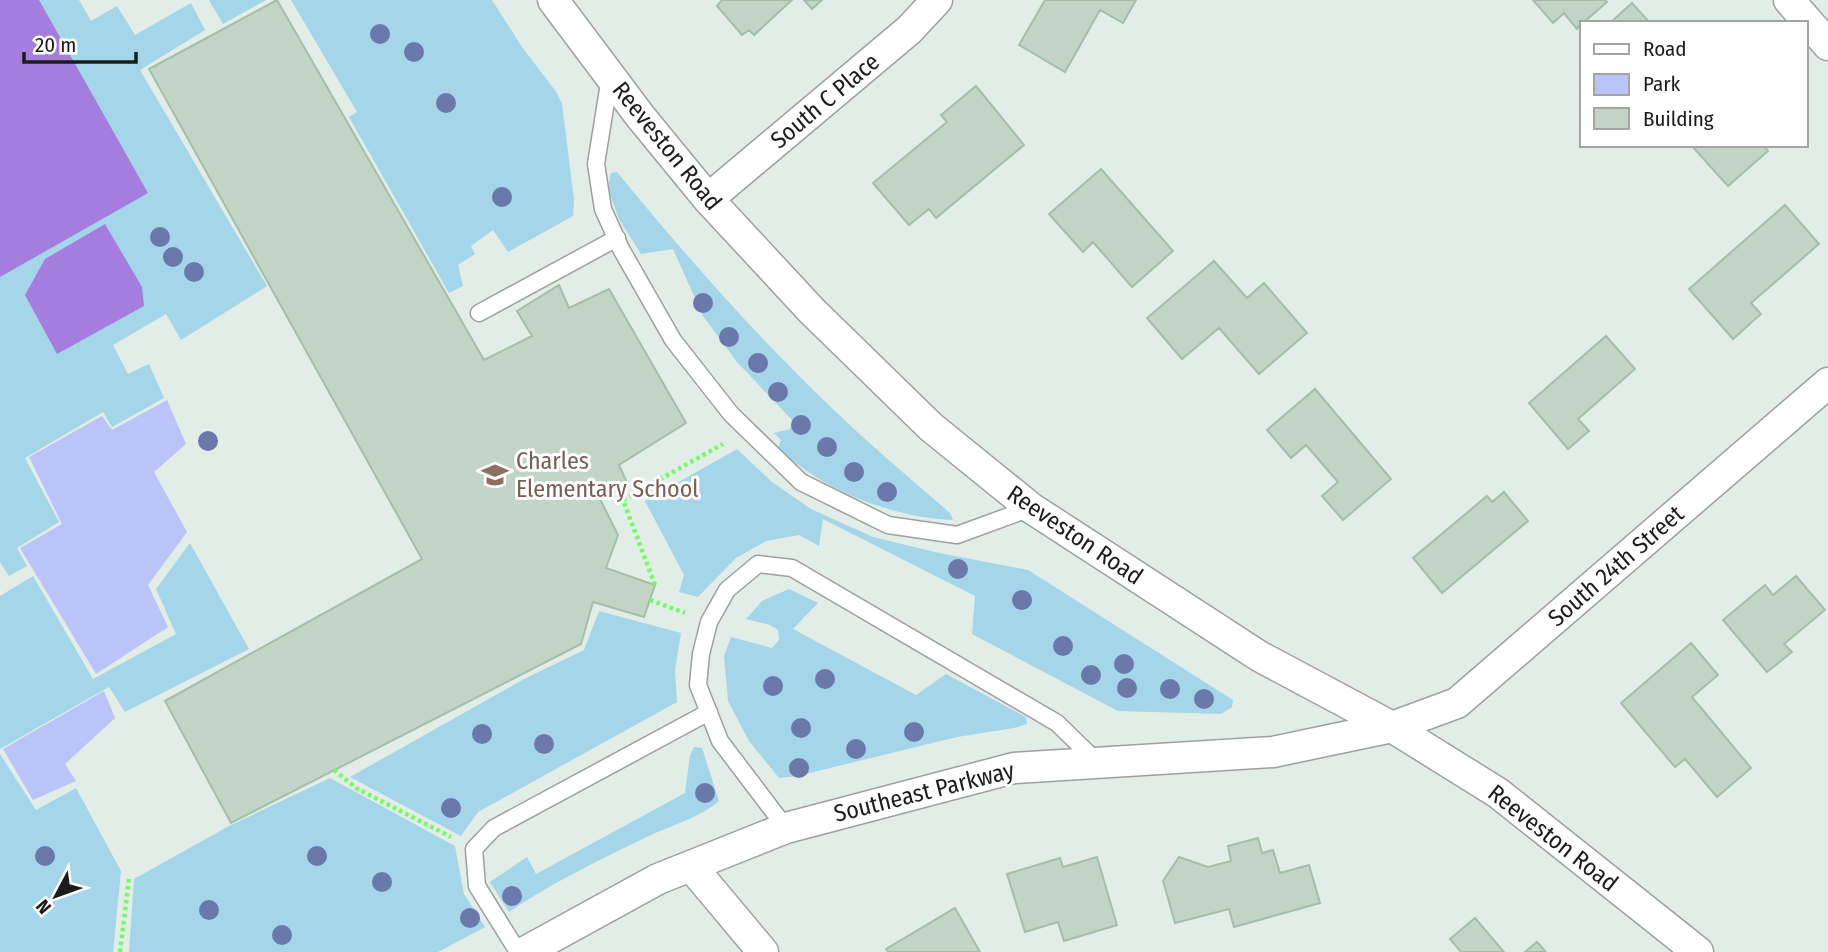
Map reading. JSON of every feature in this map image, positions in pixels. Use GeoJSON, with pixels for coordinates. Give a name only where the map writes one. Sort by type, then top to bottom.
{"type":"FeatureCollection","features":[{"type":"Feature","properties":{"kind":"street","name":"Reeveston Road"},"geometry":{"type":"LineString","coordinates":[[553,0],[610,77],[708,199],[812,311],[931,427],[1031,508],[1259,656],[1392,727],[1498,793],[1698,952]]}},
{"type":"Feature","properties":{"kind":"street","name":"South C Place"},"geometry":{"type":"LineString","coordinates":[[708,199],[909,30],[937,0]]}},
{"type":"Feature","properties":{"kind":"street"},"geometry":{"type":"LineString","coordinates":[[1789,0],[1828,45]]}},
{"type":"Feature","properties":{"kind":"street","name":"South 24th Street"},"geometry":{"type":"LineString","coordinates":[[1392,727],[1457,703],[1828,383]]}},
{"type":"Feature","properties":{"kind":"street","name":"Southeast Parkway"},"geometry":{"type":"LineString","coordinates":[[525,952],[659,879],[786,828],[1014,768],[1273,752],[1392,727]]}},
{"type":"Feature","properties":{"kind":"street"},"geometry":{"type":"LineString","coordinates":[[691,866],[764,952]]}},
{"type":"Feature","properties":{"kind":"lane"},"geometry":{"type":"LineString","coordinates":[[610,77],[596,164],[603,209],[673,340],[731,414],[801,482],[888,525],[957,535],[1031,508]]}},
{"type":"Feature","properties":{"kind":"lane"},"geometry":{"type":"LineString","coordinates":[[479,313],[617,238]]}},
{"type":"Feature","properties":{"kind":"lane"},"geometry":{"type":"LineString","coordinates":[[786,828],[720,741],[698,685],[701,654],[709,622],[727,590],[758,564],[792,568],[1057,723],[1098,763]]}},
{"type":"Feature","properties":{"kind":"lane"},"geometry":{"type":"LineString","coordinates":[[518,952],[477,886],[474,849],[494,828],[709,712]]}},
{"type":"Feature","properties":{"kind":"path"},"geometry":{"type":"LineString","coordinates":[[655,584],[623,500],[748,430]]}},
{"type":"Feature","properties":{"kind":"path"},"geometry":{"type":"LineString","coordinates":[[650,600],[709,622]]}},
{"type":"Feature","properties":{"kind":"path"},"geometry":{"type":"LineString","coordinates":[[334,770],[356,788],[474,849]]}},
{"type":"Feature","properties":{"kind":"path"},"geometry":{"type":"LineString","coordinates":[[120,952],[129,879]]}},
{"type":"Feature","properties":{"kind":"shaded area"},"geometry":{"type":"Polygon","coordinates":[[[0,0],[79,0],[91,21],[117,6],[135,35],[191,3],[205,30],[140,70],[267,286],[181,340],[166,314],[113,345],[128,374],[149,364],[164,398],[112,427],[103,412],[25,458],[59,522],[17,548],[27,566],[9,576],[0,562],[0,0]]]}},
{"type":"Feature","properties":{"kind":"shaded area"},"geometry":{"type":"Polygon","coordinates":[[[0,0],[39,0],[148,193],[0,277],[0,0]]]}},
{"type":"Feature","properties":{"kind":"shaded area"},"geometry":{"type":"Polygon","coordinates":[[[209,0],[266,0],[223,24],[209,0]]]}},
{"type":"Feature","properties":{"kind":"shaded area"},"geometry":{"type":"Polygon","coordinates":[[[291,0],[492,0],[562,104],[574,200],[573,216],[508,252],[493,230],[471,246],[475,254],[458,265],[463,286],[449,293],[349,117],[357,112],[291,0]]]}},
{"type":"Feature","properties":{"kind":"shaded area"},"geometry":{"type":"Polygon","coordinates":[[[617,172],[695,264],[805,382],[950,513],[953,520],[894,511],[864,501],[822,481],[777,450],[781,440],[774,433],[790,429],[792,420],[737,362],[703,316],[673,249],[641,254],[619,219],[608,189],[611,173],[617,172]]]}},
{"type":"Feature","properties":{"kind":"shaded area"},"geometry":{"type":"Polygon","coordinates":[[[105,224],[142,287],[144,306],[57,354],[25,295],[45,259],[105,224]]]}},
{"type":"Feature","properties":{"kind":"shaded area"},"geometry":{"type":"Polygon","coordinates":[[[737,449],[772,482],[811,509],[873,537],[1028,570],[1233,700],[1232,707],[1221,714],[1118,711],[972,634],[975,596],[823,519],[819,546],[799,535],[766,541],[736,558],[698,597],[679,592],[684,575],[645,501],[737,449]]]}},
{"type":"Feature","properties":{"kind":"shaded area"},"geometry":{"type":"Polygon","coordinates":[[[190,543],[249,649],[125,712],[109,687],[0,749],[0,596],[33,576],[93,679],[176,634],[156,589],[190,543]]]}},
{"type":"Feature","properties":{"kind":"shaded area"},"geometry":{"type":"Polygon","coordinates":[[[789,589],[818,603],[793,629],[916,695],[946,674],[1026,717],[1027,724],[957,737],[779,778],[749,741],[728,701],[724,656],[731,637],[772,648],[779,640],[778,630],[770,625],[746,619],[762,601],[789,589]]]}},
{"type":"Feature","properties":{"kind":"shaded area"},"geometry":{"type":"Polygon","coordinates":[[[599,611],[681,633],[675,670],[677,702],[478,812],[461,836],[350,777],[524,679],[584,650],[599,611]]]}},
{"type":"Feature","properties":{"kind":"shaded area"},"geometry":{"type":"Polygon","coordinates":[[[694,747],[702,748],[719,801],[695,816],[578,871],[509,912],[490,882],[527,857],[536,874],[685,793],[690,755],[694,747]]]}},
{"type":"Feature","properties":{"kind":"shaded area"},"geometry":{"type":"Polygon","coordinates":[[[0,754],[36,810],[76,788],[121,871],[113,952],[0,952],[0,754]]]}},
{"type":"Feature","properties":{"kind":"shaded area"},"geometry":{"type":"Polygon","coordinates":[[[330,778],[455,846],[464,894],[485,927],[438,952],[129,952],[134,879],[229,826],[330,778]]]}},
{"type":"Feature","properties":{"kind":"green space"},"geometry":{"type":"Polygon","coordinates":[[[167,400],[186,444],[154,472],[187,532],[148,585],[168,627],[96,674],[20,548],[62,524],[29,457],[102,416],[112,430],[167,400]]]}},
{"type":"Feature","properties":{"kind":"green space"},"geometry":{"type":"Polygon","coordinates":[[[104,691],[115,718],[65,764],[76,781],[33,800],[3,749],[104,691]]]}},
{"type":"Feature","properties":{"kind":"building"},"geometry":{"type":"Polygon","coordinates":[[[277,0],[484,360],[532,336],[517,311],[559,285],[569,308],[609,289],[686,423],[619,465],[628,485],[600,499],[618,535],[606,568],[655,585],[644,617],[593,602],[581,644],[231,823],[165,701],[422,559],[149,69],[277,0]]]}},
{"type":"Feature","properties":{"kind":"building"},"geometry":{"type":"Polygon","coordinates":[[[722,0],[792,0],[754,35],[749,30],[742,35],[717,6],[722,0]]]}},
{"type":"Feature","properties":{"kind":"building"},"geometry":{"type":"Polygon","coordinates":[[[804,0],[822,0],[812,9],[804,0]]]}},
{"type":"Feature","properties":{"kind":"building"},"geometry":{"type":"Polygon","coordinates":[[[1045,0],[1136,0],[1123,23],[1100,10],[1065,72],[1019,45],[1045,0]]]}},
{"type":"Feature","properties":{"kind":"building"},"geometry":{"type":"Polygon","coordinates":[[[1533,0],[1607,2],[1585,21],[1580,21],[1577,29],[1564,13],[1553,23],[1533,0]]]}},
{"type":"Feature","properties":{"kind":"building"},"geometry":{"type":"Polygon","coordinates":[[[1632,3],[1648,21],[1612,21],[1632,3]]]}},
{"type":"Feature","properties":{"kind":"building"},"geometry":{"type":"Polygon","coordinates":[[[976,86],[1024,145],[936,218],[929,209],[909,225],[873,183],[947,122],[941,115],[976,86]]]}},
{"type":"Feature","properties":{"kind":"building"},"geometry":{"type":"Polygon","coordinates":[[[1693,147],[1765,147],[1768,151],[1728,186],[1693,147]]]}},
{"type":"Feature","properties":{"kind":"building"},"geometry":{"type":"Polygon","coordinates":[[[1101,169],[1173,251],[1132,287],[1093,242],[1083,252],[1049,214],[1101,169]]]}},
{"type":"Feature","properties":{"kind":"building"},"geometry":{"type":"Polygon","coordinates":[[[1785,205],[1819,244],[1751,303],[1761,314],[1733,339],[1689,289],[1785,205]]]}},
{"type":"Feature","properties":{"kind":"building"},"geometry":{"type":"Polygon","coordinates":[[[1214,261],[1247,298],[1264,283],[1307,333],[1259,374],[1219,328],[1182,359],[1147,318],[1214,261]]]}},
{"type":"Feature","properties":{"kind":"building"},"geometry":{"type":"Polygon","coordinates":[[[1606,336],[1635,369],[1578,419],[1589,431],[1568,449],[1529,403],[1606,336]]]}},
{"type":"Feature","properties":{"kind":"building"},"geometry":{"type":"Polygon","coordinates":[[[1315,389],[1391,479],[1343,520],[1322,496],[1338,482],[1306,445],[1291,458],[1267,430],[1315,389]]]}},
{"type":"Feature","properties":{"kind":"building"},"geometry":{"type":"Polygon","coordinates":[[[1504,492],[1528,521],[1442,593],[1413,558],[1487,496],[1492,502],[1504,492]]]}},
{"type":"Feature","properties":{"kind":"building"},"geometry":{"type":"Polygon","coordinates":[[[1796,576],[1825,610],[1784,644],[1792,652],[1767,672],[1723,620],[1765,585],[1773,595],[1796,576]]]}},
{"type":"Feature","properties":{"kind":"building"},"geometry":{"type":"Polygon","coordinates":[[[1691,643],[1718,675],[1692,697],[1751,768],[1717,797],[1685,759],[1675,767],[1621,703],[1691,643]]]}},
{"type":"Feature","properties":{"kind":"building"},"geometry":{"type":"Polygon","coordinates":[[[1258,838],[1262,853],[1273,850],[1280,873],[1309,865],[1320,903],[1234,927],[1229,909],[1175,923],[1163,881],[1179,857],[1208,867],[1231,861],[1228,846],[1258,838]]]}},
{"type":"Feature","properties":{"kind":"building"},"geometry":{"type":"Polygon","coordinates":[[[1097,857],[1117,925],[1064,941],[1058,922],[1025,932],[1007,874],[1060,858],[1063,867],[1097,857]]]}},
{"type":"Feature","properties":{"kind":"building"},"geometry":{"type":"Polygon","coordinates":[[[955,908],[980,952],[888,952],[886,949],[955,908]]]}},
{"type":"Feature","properties":{"kind":"building"},"geometry":{"type":"Polygon","coordinates":[[[1475,918],[1504,952],[1461,952],[1450,939],[1475,918]]]}},
{"type":"Feature","properties":{"kind":"building"},"geometry":{"type":"Polygon","coordinates":[[[1537,942],[1546,952],[1525,952],[1537,942]]]}},
{"type":"Feature","properties":{"kind":"place","name":"Charles Elementary School"},"geometry":{"type":"Point","coordinates":[495,475]}}]}
